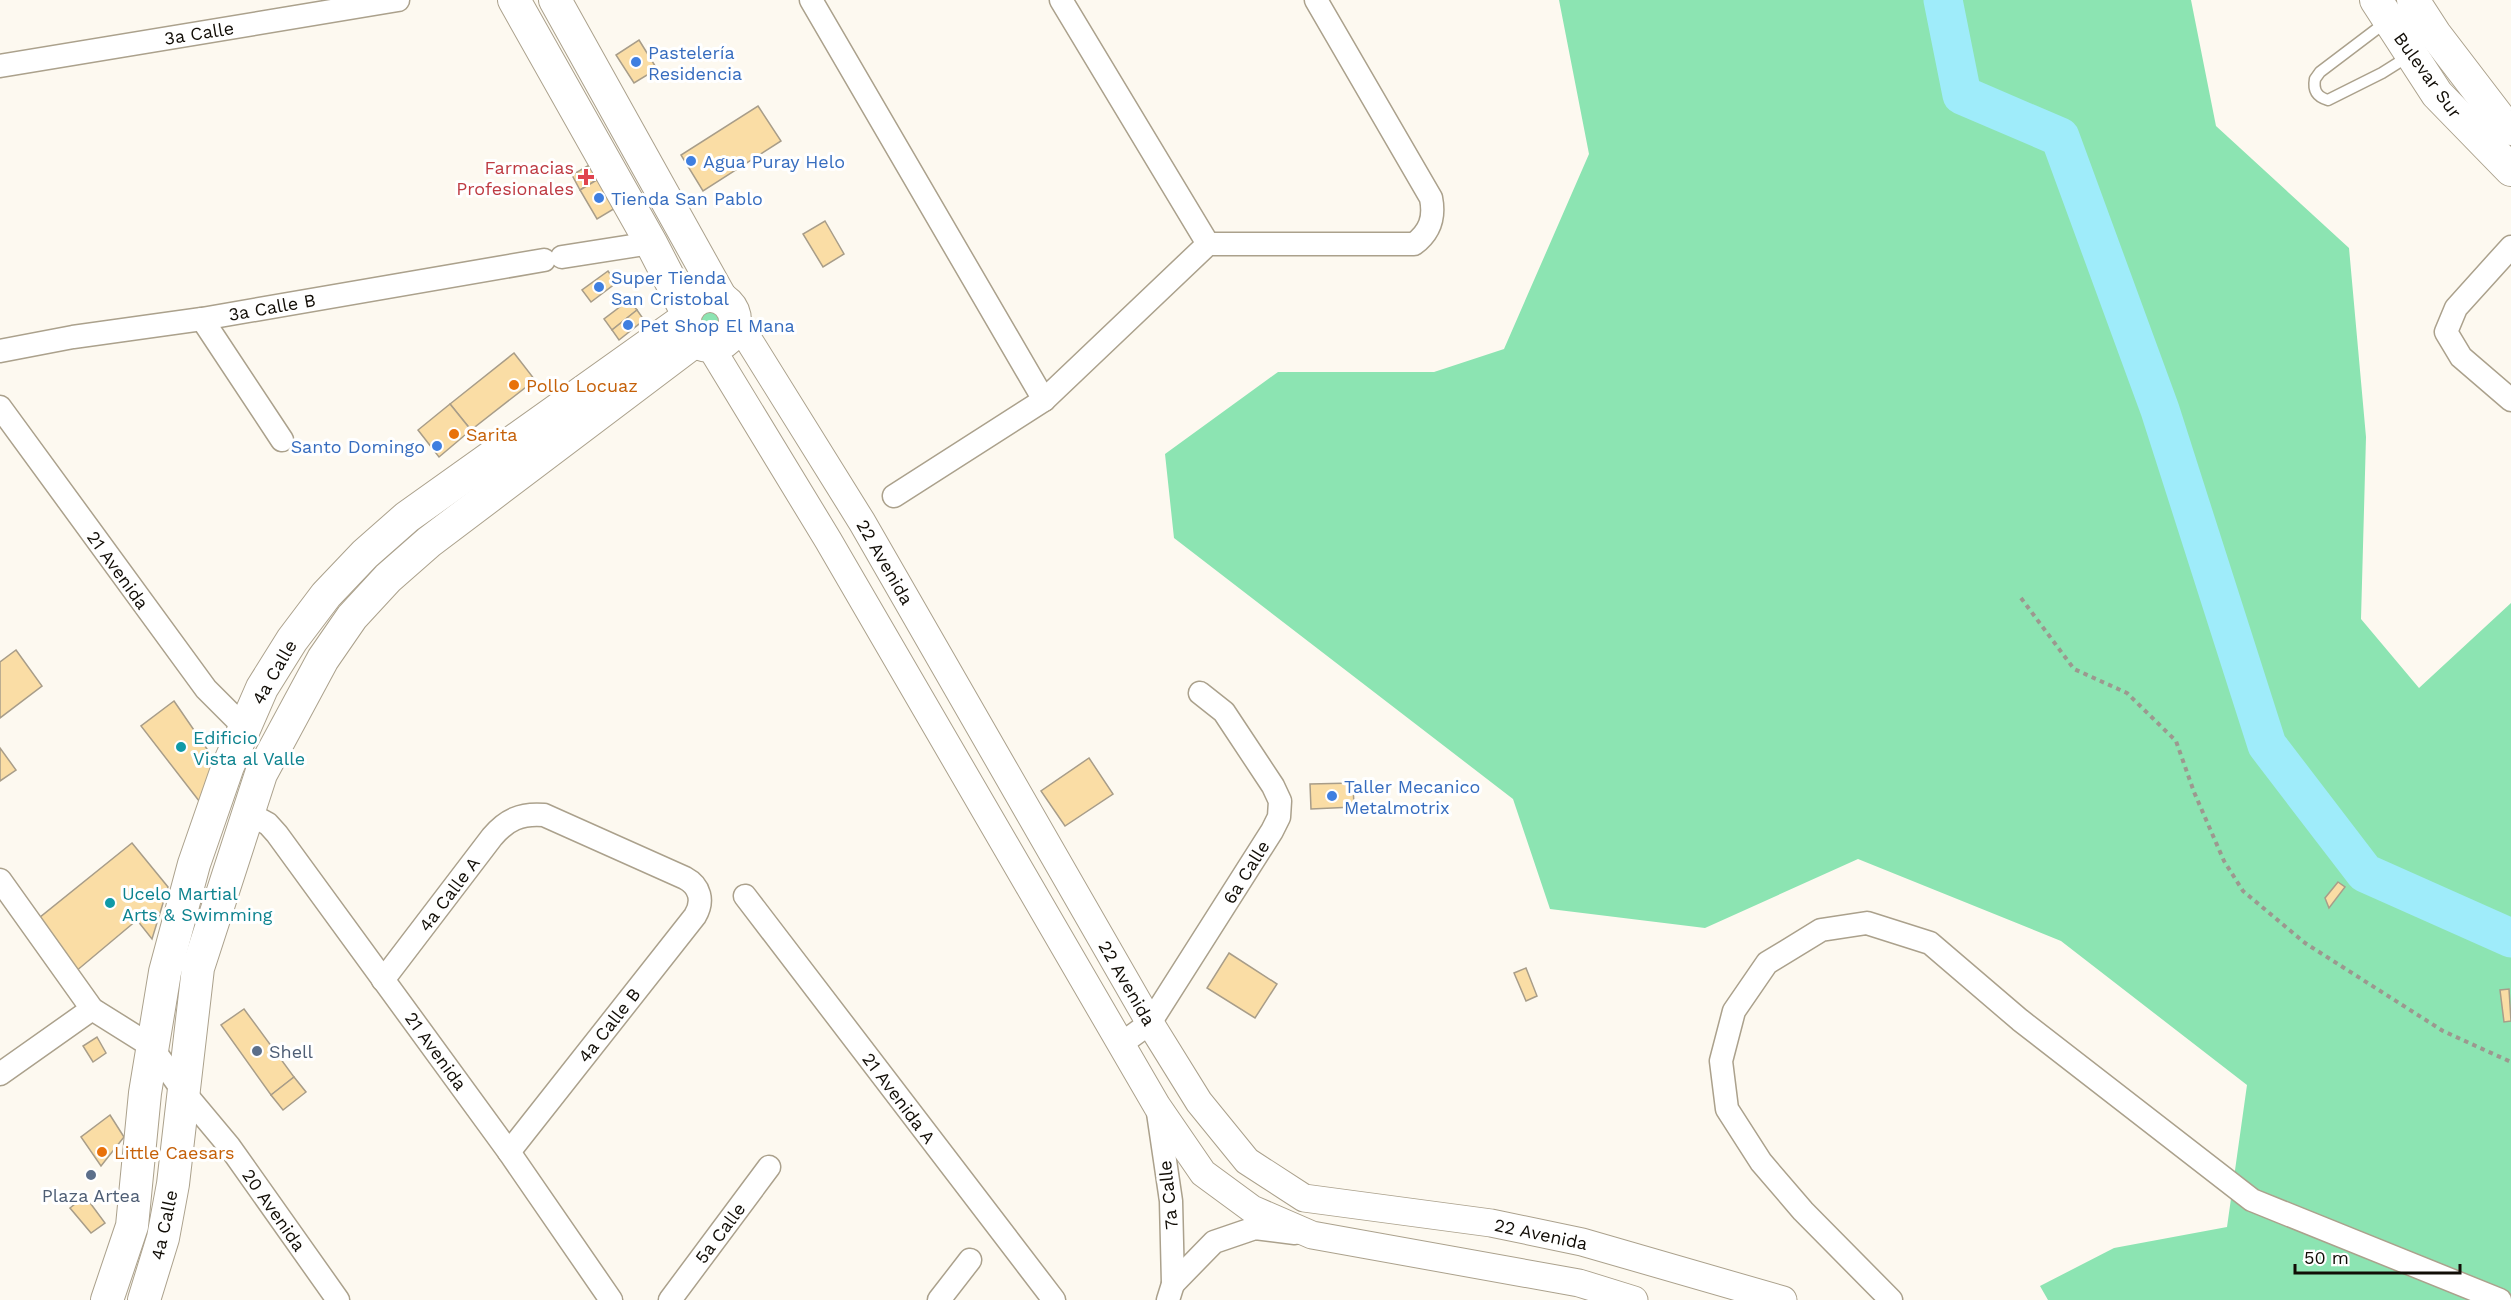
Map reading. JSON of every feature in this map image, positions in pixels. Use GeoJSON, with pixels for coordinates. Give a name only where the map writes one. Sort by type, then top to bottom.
{"type":"FeatureCollection","features":[{"type":"Feature","properties":{"kind":"main road"},"geometry":{"type":"LineString","coordinates":[[514,0],[651,243],[694,329],[726,340],[731,334],[728,308],[555,0]]}},
{"type":"Feature","properties":{"kind":"main road","name":"Bulevar Sur"},"geometry":{"type":"LineString","coordinates":[[2413,0],[2435,34],[2507,118]]}},
{"type":"Feature","properties":{"kind":"main road","name":"Bulevar Sur"},"geometry":{"type":"LineString","coordinates":[[2382,10],[2437,94],[2511,170]]}},
{"type":"Feature","properties":{"kind":"main road"},"geometry":{"type":"LineString","coordinates":[[694,329],[691,304],[705,296],[728,308]]}},
{"type":"Feature","properties":{"kind":"main road","name":"4a Calle"},"geometry":{"type":"LineString","coordinates":[[107,1300],[132,1226],[151,1046],[165,972],[184,899],[228,766],[262,688],[292,640],[326,595],[364,554],[407,517],[694,329]]}},
{"type":"Feature","properties":{"kind":"main road","name":"4a Calle"},"geometry":{"type":"LineString","coordinates":[[144,1300],[163,1238],[173,1184],[198,968],[248,813],[272,750],[323,658],[352,617],[387,578],[694,329]]}},
{"type":"Feature","properties":{"kind":"street","name":"3a Calle"},"geometry":{"type":"LineString","coordinates":[[0,66],[398,0]]}},
{"type":"Feature","properties":{"kind":"street"},"geometry":{"type":"LineString","coordinates":[[811,0],[1044,400]]}},
{"type":"Feature","properties":{"kind":"street"},"geometry":{"type":"LineString","coordinates":[[1061,0],[1208,244]]}},
{"type":"Feature","properties":{"kind":"street"},"geometry":{"type":"LineString","coordinates":[[894,496],[1044,400],[1208,244],[1414,244],[1427,232],[1433,216],[1431,198],[1316,0]]}},
{"type":"Feature","properties":{"kind":"street","name":"3a Calle B"},"geometry":{"type":"LineString","coordinates":[[0,351],[73,337],[202,319],[651,243]]}},
{"type":"Feature","properties":{"kind":"street"},"geometry":{"type":"LineString","coordinates":[[2511,247],[2456,308],[2446,332],[2461,357],[2511,400]]}},
{"type":"Feature","properties":{"kind":"street","name":"22 Avenida"},"geometry":{"type":"LineString","coordinates":[[728,308],[862,522],[1150,1023],[1199,1102],[1247,1161],[1304,1198],[1491,1223],[1582,1242],[1783,1300]]}},
{"type":"Feature","properties":{"kind":"street"},"geometry":{"type":"LineString","coordinates":[[202,319],[282,440]]}},
{"type":"Feature","properties":{"kind":"street","name":"22 Avenida"},"geometry":{"type":"LineString","coordinates":[[694,329],[828,540],[1156,1106],[1203,1173],[1252,1209],[1312,1234],[1579,1283],[1634,1300]]}},
{"type":"Feature","properties":{"kind":"street","name":"21 Avenida"},"geometry":{"type":"LineString","coordinates":[[0,407],[206,689],[244,727]]}},
{"type":"Feature","properties":{"kind":"street"},"geometry":{"type":"LineString","coordinates":[[828,540],[862,522]]}},
{"type":"Feature","properties":{"kind":"street","name":"6a Calle"},"geometry":{"type":"LineString","coordinates":[[1121,1044],[1150,1023],[1279,817],[1280,801],[1273,786],[1224,712],[1200,693]]}},
{"type":"Feature","properties":{"kind":"street","name":"21 Avenida"},"geometry":{"type":"LineString","coordinates":[[248,813],[268,824],[277,834],[509,1152],[611,1300]]}},
{"type":"Feature","properties":{"kind":"street","name":"4a Calle A"},"geometry":{"type":"LineString","coordinates":[[383,980],[492,837],[509,820],[520,816],[544,815],[685,878],[694,884],[699,894]]}},
{"type":"Feature","properties":{"kind":"street","name":"20 Avenida"},"geometry":{"type":"LineString","coordinates":[[0,880],[92,1008],[151,1046],[183,1091],[229,1146],[338,1300]]}},
{"type":"Feature","properties":{"kind":"street","name":"4a Calle B"},"geometry":{"type":"LineString","coordinates":[[509,1152],[695,916],[700,906],[699,894]]}},
{"type":"Feature","properties":{"kind":"street","name":"21 Avenida A"},"geometry":{"type":"LineString","coordinates":[[745,896],[1054,1300]]}},
{"type":"Feature","properties":{"kind":"street"},"geometry":{"type":"LineString","coordinates":[[1891,1300],[1803,1211],[1761,1162],[1727,1109],[1720,1061],[1734,1011],[1767,963],[1821,930],[1867,923],[1930,943],[2020,1020],[2252,1200],[2500,1300]]}},
{"type":"Feature","properties":{"kind":"street"},"geometry":{"type":"LineString","coordinates":[[0,1074],[92,1008]]}},
{"type":"Feature","properties":{"kind":"street","name":"7a Calle"},"geometry":{"type":"LineString","coordinates":[[1156,1106],[1171,1201],[1171,1292]]}},
{"type":"Feature","properties":{"kind":"street","name":"5a Calle"},"geometry":{"type":"LineString","coordinates":[[670,1300],[769,1167]]}},
{"type":"Feature","properties":{"kind":"street","name":"7a Calle"},"geometry":{"type":"LineString","coordinates":[[1171,1292],[1214,1242],[1255,1228],[1312,1234]]}},
{"type":"Feature","properties":{"kind":"street"},"geometry":{"type":"LineString","coordinates":[[1579,1283],[1582,1242]]}},
{"type":"Feature","properties":{"kind":"street"},"geometry":{"type":"LineString","coordinates":[[939,1300],[970,1260]]}},
{"type":"Feature","properties":{"kind":"lane"},"geometry":{"type":"LineString","coordinates":[[2382,10],[2320,72],[2315,79],[2316,93],[2328,100],[2410,55]]}},
{"type":"Feature","properties":{"kind":"path"},"geometry":{"type":"LineString","coordinates":[[2021,598],[2074,669],[2127,693],[2176,741],[2194,792],[2224,861],[2243,891],[2306,943],[2443,1031],[2511,1062]]}},
{"type":"Feature","properties":{"kind":"green space"},"geometry":{"type":"Polygon","coordinates":[[[1559,0],[2191,0],[2216,126],[2349,248],[2366,437],[2361,619],[2419,688],[2511,603],[2511,1300],[2048,1300],[2040,1286],[2114,1248],[2227,1227],[2247,1085],[2061,941],[1858,859],[1705,928],[1550,909],[1513,799],[1174,538],[1165,454],[1278,372],[1434,372],[1504,349],[1589,154],[1559,0]]]}},
{"type":"Feature","properties":{"kind":"green space"},"geometry":{"type":"Polygon","coordinates":[[[710,306],[720,310],[724,320],[720,330],[710,334],[700,330],[696,320],[700,310],[710,306]]]}},
{"type":"Feature","properties":{"kind":"building","name":"Pastelería Residencia"},"geometry":{"type":"Polygon","coordinates":[[[639,40],[657,69],[634,83],[616,55],[639,40]]]}},
{"type":"Feature","properties":{"kind":"building"},"geometry":{"type":"Polygon","coordinates":[[[758,106],[781,141],[703,191],[681,155],[758,106]]]}},
{"type":"Feature","properties":{"kind":"building","name":"Farmacias Profesionales"},"geometry":{"type":"Polygon","coordinates":[[[591,164],[600,178],[580,190],[572,175],[591,164]]]}},
{"type":"Feature","properties":{"kind":"building","name":"Tienda San Pablo"},"geometry":{"type":"Polygon","coordinates":[[[600,178],[617,207],[597,219],[580,190],[600,178]]]}},
{"type":"Feature","properties":{"kind":"building"},"geometry":{"type":"Polygon","coordinates":[[[825,221],[844,254],[823,267],[803,234],[825,221]]]}},
{"type":"Feature","properties":{"kind":"building","name":"Super Tienda San Cristobal"},"geometry":{"type":"Polygon","coordinates":[[[608,271],[616,283],[591,302],[582,290],[608,271]]]}},
{"type":"Feature","properties":{"kind":"building"},"geometry":{"type":"Polygon","coordinates":[[[629,300],[637,310],[612,330],[604,319],[629,300]]]}},
{"type":"Feature","properties":{"kind":"building","name":"Pet Shop El Mana"},"geometry":{"type":"Polygon","coordinates":[[[637,310],[644,320],[619,340],[612,330],[637,310]]]}},
{"type":"Feature","properties":{"kind":"building"},"geometry":{"type":"Polygon","coordinates":[[[514,353],[535,380],[471,430],[450,404],[514,353]]]}},
{"type":"Feature","properties":{"kind":"building"},"geometry":{"type":"Polygon","coordinates":[[[450,404],[471,430],[439,457],[418,430],[450,404]]]}},
{"type":"Feature","properties":{"kind":"building"},"geometry":{"type":"Polygon","coordinates":[[[16,650],[42,686],[0,718],[0,662],[16,650]]]}},
{"type":"Feature","properties":{"kind":"building","name":"Edificio Vista al Valle"},"geometry":{"type":"Polygon","coordinates":[[[174,701],[220,768],[203,806],[141,726],[174,701]]]}},
{"type":"Feature","properties":{"kind":"building"},"geometry":{"type":"Polygon","coordinates":[[[0,748],[16,770],[0,781],[0,748]]]}},
{"type":"Feature","properties":{"kind":"building"},"geometry":{"type":"Polygon","coordinates":[[[1089,758],[1113,794],[1065,826],[1041,791],[1089,758]]]}},
{"type":"Feature","properties":{"kind":"building","name":"Taller Mecanico Metalmotrix"},"geometry":{"type":"Polygon","coordinates":[[[1353,783],[1354,807],[1311,809],[1310,784],[1353,783]]]}},
{"type":"Feature","properties":{"kind":"building","name":"Ucelo Martial Arts & Swimming"},"geometry":{"type":"Polygon","coordinates":[[[132,843],[168,887],[152,939],[137,920],[75,972],[39,918],[132,843]]]}},
{"type":"Feature","properties":{"kind":"building"},"geometry":{"type":"Polygon","coordinates":[[[2338,882],[2345,887],[2329,908],[2325,898],[2338,882]]]}},
{"type":"Feature","properties":{"kind":"building"},"geometry":{"type":"Polygon","coordinates":[[[1229,953],[1277,984],[1255,1018],[1207,988],[1229,953]]]}},
{"type":"Feature","properties":{"kind":"building"},"geometry":{"type":"Polygon","coordinates":[[[1526,968],[1537,996],[1526,1001],[1514,973],[1526,968]]]}},
{"type":"Feature","properties":{"kind":"building"},"geometry":{"type":"Polygon","coordinates":[[[2509,989],[2511,1021],[2504,1022],[2500,990],[2509,989]]]}},
{"type":"Feature","properties":{"kind":"building","name":"Shell"},"geometry":{"type":"Polygon","coordinates":[[[244,1009],[294,1077],[271,1095],[221,1025],[244,1009]]]}},
{"type":"Feature","properties":{"kind":"building"},"geometry":{"type":"Polygon","coordinates":[[[97,1037],[106,1053],[93,1062],[83,1046],[97,1037]]]}},
{"type":"Feature","properties":{"kind":"building"},"geometry":{"type":"Polygon","coordinates":[[[294,1077],[306,1092],[283,1110],[271,1095],[294,1077]]]}},
{"type":"Feature","properties":{"kind":"building","name":"Little Caesars"},"geometry":{"type":"Polygon","coordinates":[[[110,1115],[124,1137],[101,1166],[81,1137],[110,1115]]]}},
{"type":"Feature","properties":{"kind":"building"},"geometry":{"type":"Polygon","coordinates":[[[85,1196],[105,1223],[91,1233],[70,1208],[85,1196]]]}},
{"type":"Feature","properties":{"kind":"waterway"},"geometry":{"type":"LineString","coordinates":[[1943,0],[1962,95],[2060,137],[2160,410],[2267,745],[2365,873],[2511,938]]}},
{"type":"Feature","properties":{"kind":"place","name":"Pastelería Residencia"},"geometry":{"type":"Point","coordinates":[636,62]}},
{"type":"Feature","properties":{"kind":"place","name":"Agua Puray Helo"},"geometry":{"type":"Point","coordinates":[691,161]}},
{"type":"Feature","properties":{"kind":"place","name":"Farmacias Profesionales"},"geometry":{"type":"Point","coordinates":[586,177]}},
{"type":"Feature","properties":{"kind":"place","name":"Tienda San Pablo"},"geometry":{"type":"Point","coordinates":[599,198]}},
{"type":"Feature","properties":{"kind":"place","name":"Super Tienda San Cristobal"},"geometry":{"type":"Point","coordinates":[599,287]}},
{"type":"Feature","properties":{"kind":"place","name":"Pet Shop El Mana"},"geometry":{"type":"Point","coordinates":[628,325]}},
{"type":"Feature","properties":{"kind":"place","name":"Pollo Locuaz"},"geometry":{"type":"Point","coordinates":[514,385]}},
{"type":"Feature","properties":{"kind":"place","name":"Sarita"},"geometry":{"type":"Point","coordinates":[454,434]}},
{"type":"Feature","properties":{"kind":"place","name":"Santo Domingo"},"geometry":{"type":"Point","coordinates":[437,446]}},
{"type":"Feature","properties":{"kind":"place","name":"Edificio Vista al Valle"},"geometry":{"type":"Point","coordinates":[181,747]}},
{"type":"Feature","properties":{"kind":"place","name":"Taller Mecanico Metalmotrix"},"geometry":{"type":"Point","coordinates":[1332,796]}},
{"type":"Feature","properties":{"kind":"place","name":"Ucelo Martial Arts & Swimming"},"geometry":{"type":"Point","coordinates":[110,903]}},
{"type":"Feature","properties":{"kind":"place","name":"Shell"},"geometry":{"type":"Point","coordinates":[257,1051]}},
{"type":"Feature","properties":{"kind":"place","name":"Little Caesars"},"geometry":{"type":"Point","coordinates":[102,1152]}},
{"type":"Feature","properties":{"kind":"place","name":"Plaza Artea"},"geometry":{"type":"Point","coordinates":[91,1175]}}]}
